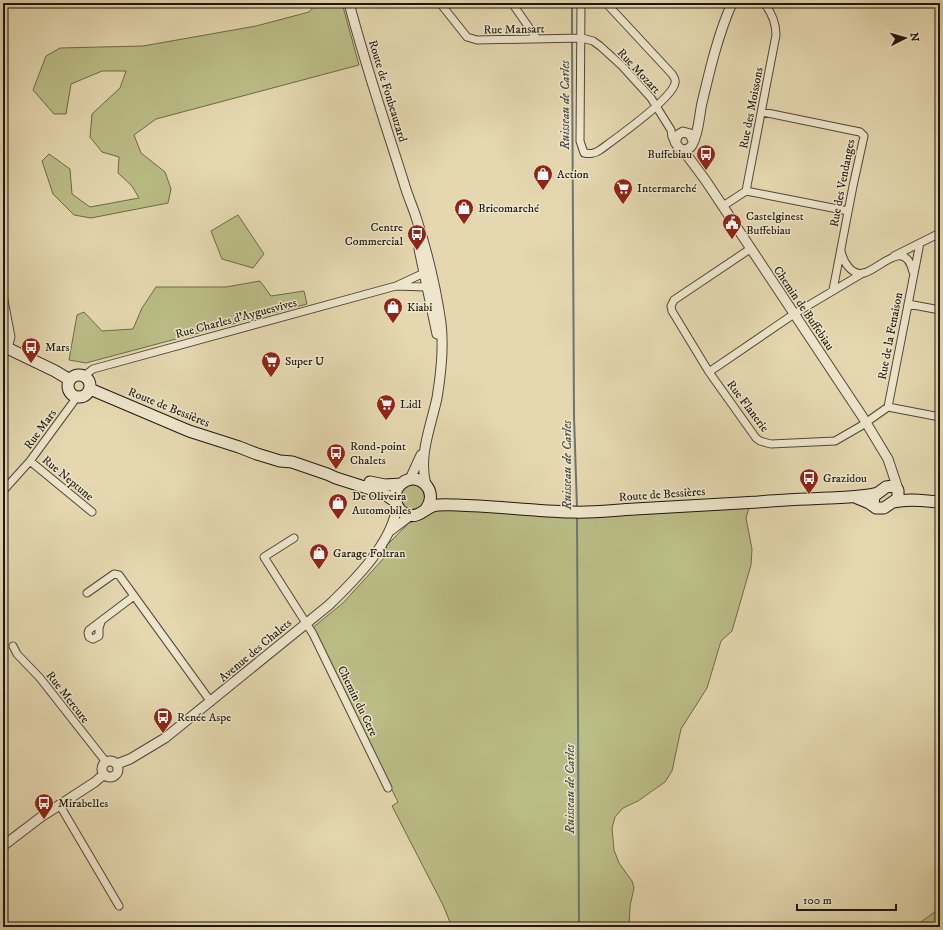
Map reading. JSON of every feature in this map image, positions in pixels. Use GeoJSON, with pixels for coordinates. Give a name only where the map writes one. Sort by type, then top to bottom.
{"type":"FeatureCollection","features":[{"type":"Feature","properties":{"kind":"main road"},"geometry":{"type":"LineString","coordinates":[[5,347],[70,380]]}},
{"type":"Feature","properties":{"kind":"main road"},"geometry":{"type":"LineString","coordinates":[[78,375],[84,376],[90,383],[90,389],[85,395],[77,397],[70,393],[68,388],[70,380],[72,377],[78,375]]}},
{"type":"Feature","properties":{"kind":"main road","name":"Route de Bessières"},"geometry":{"type":"LineString","coordinates":[[90,389],[189,431],[280,461],[292,462],[383,493],[396,504],[402,512],[411,515],[420,514],[426,509],[440,505],[470,505],[584,512],[742,502],[855,497],[893,486],[898,490],[921,500]]}},
{"type":"Feature","properties":{"kind":"main road","name":"Route de Bessières"},"geometry":{"type":"LineString","coordinates":[[328,474],[385,485],[418,480],[442,497],[470,505]]}},
{"type":"Feature","properties":{"kind":"main road"},"geometry":{"type":"LineString","coordinates":[[396,504],[396,493],[405,482]]}},
{"type":"Feature","properties":{"kind":"main road"},"geometry":{"type":"LineString","coordinates":[[426,509],[431,499],[428,488]]}},
{"type":"Feature","properties":{"kind":"main road"},"geometry":{"type":"LineString","coordinates":[[873,505],[874,496],[882,490]]}},
{"type":"Feature","properties":{"kind":"main road"},"geometry":{"type":"LineString","coordinates":[[894,502],[898,497],[898,490]]}},
{"type":"Feature","properties":{"kind":"main road","name":"Route de Bessières"},"geometry":{"type":"LineString","coordinates":[[855,497],[873,505],[876,508],[882,509],[901,500],[940,502]]}},
{"type":"Feature","properties":{"kind":"street","name":"Route de Fonbeauzard"},"geometry":{"type":"LineString","coordinates":[[349,3],[404,185],[427,280]]}},
{"type":"Feature","properties":{"kind":"street","name":"Rue Mansart"},"geometry":{"type":"LineString","coordinates":[[440,3],[467,37],[477,40],[582,38]]}},
{"type":"Feature","properties":{"kind":"street"},"geometry":{"type":"LineString","coordinates":[[512,3],[537,39]]}},
{"type":"Feature","properties":{"kind":"street"},"geometry":{"type":"LineString","coordinates":[[581,3],[582,38],[580,141],[584,152],[593,154],[598,152],[656,107],[675,83],[675,78],[672,74],[606,3]]}},
{"type":"Feature","properties":{"kind":"street","name":"Chemin de Buffebiau"},"geometry":{"type":"LineString","coordinates":[[696,166],[693,143],[712,57],[732,3]]}},
{"type":"Feature","properties":{"kind":"street","name":"Rue des Moissons"},"geometry":{"type":"LineString","coordinates":[[746,192],[776,35],[775,19],[764,3]]}},
{"type":"Feature","properties":{"kind":"street","name":"Rue Mozart"},"geometry":{"type":"LineString","coordinates":[[582,38],[593,41],[622,66],[651,98],[656,107],[678,134]]}},
{"type":"Feature","properties":{"kind":"street","name":"Rue des Vendanges"},"geometry":{"type":"LineString","coordinates":[[762,112],[860,132],[864,136],[833,290]]}},
{"type":"Feature","properties":{"kind":"street"},"geometry":{"type":"LineString","coordinates":[[678,134],[698,123]]}},
{"type":"Feature","properties":{"kind":"street"},"geometry":{"type":"LineString","coordinates":[[678,134],[693,137],[693,143],[690,148],[682,150]]}},
{"type":"Feature","properties":{"kind":"street","name":"Chemin de Buffebiau"},"geometry":{"type":"LineString","coordinates":[[678,134],[678,148],[682,150],[696,166],[866,422],[883,450],[890,465],[898,490]]}},
{"type":"Feature","properties":{"kind":"street"},"geometry":{"type":"LineString","coordinates":[[723,206],[746,192],[848,211]]}},
{"type":"Feature","properties":{"kind":"street"},"geometry":{"type":"LineString","coordinates":[[709,372],[794,314],[833,290],[892,257],[940,234]]}},
{"type":"Feature","properties":{"kind":"street","name":"Rue de la Fenaison"},"geometry":{"type":"LineString","coordinates":[[888,407],[920,243]]}},
{"type":"Feature","properties":{"kind":"street","name":"Rue Flanerie"},"geometry":{"type":"LineString","coordinates":[[750,249],[674,300],[672,311],[709,372],[756,438],[765,443],[835,441],[866,422]]}},
{"type":"Feature","properties":{"kind":"street"},"geometry":{"type":"LineString","coordinates":[[841,249],[842,257],[850,269],[854,272],[864,273]]}},
{"type":"Feature","properties":{"kind":"street"},"geometry":{"type":"LineString","coordinates":[[892,257],[899,256],[907,260],[914,275]]}},
{"type":"Feature","properties":{"kind":"street"},"geometry":{"type":"LineString","coordinates":[[427,280],[439,311],[443,348],[437,398],[425,446],[423,470],[428,488]]}},
{"type":"Feature","properties":{"kind":"street","name":"Rue Charles d'Ayguesvives"},"geometry":{"type":"LineString","coordinates":[[396,286],[427,280]]}},
{"type":"Feature","properties":{"kind":"street","name":"Rue Charles d'Ayguesvives"},"geometry":{"type":"LineString","coordinates":[[84,376],[93,369],[396,286],[427,280]]}},
{"type":"Feature","properties":{"kind":"street"},"geometry":{"type":"LineString","coordinates":[[3,295],[11,337],[5,347]]}},
{"type":"Feature","properties":{"kind":"street"},"geometry":{"type":"LineString","coordinates":[[908,304],[940,310]]}},
{"type":"Feature","properties":{"kind":"street","name":"Rue Mars"},"geometry":{"type":"LineString","coordinates":[[3,491],[30,461],[77,397]]}},
{"type":"Feature","properties":{"kind":"street"},"geometry":{"type":"LineString","coordinates":[[866,422],[888,407],[940,417]]}},
{"type":"Feature","properties":{"kind":"street"},"geometry":{"type":"LineString","coordinates":[[405,482],[425,446]]}},
{"type":"Feature","properties":{"kind":"street","name":"Rue Neptune"},"geometry":{"type":"LineString","coordinates":[[30,461],[92,512]]}},
{"type":"Feature","properties":{"kind":"street"},"geometry":{"type":"LineString","coordinates":[[882,490],[888,482],[890,465]]}},
{"type":"Feature","properties":{"kind":"street","name":"Avenue des Chalets"},"geometry":{"type":"LineString","coordinates":[[389,532],[396,504]]}},
{"type":"Feature","properties":{"kind":"street","name":"Avenue des Chalets"},"geometry":{"type":"LineString","coordinates":[[3,846],[59,804],[95,782],[104,774],[111,776],[116,774],[118,769],[117,764],[130,759],[165,738],[211,702],[329,605],[348,587],[371,559],[389,532],[411,515]]}},
{"type":"Feature","properties":{"kind":"street","name":"Chemin du Cere"},"geometry":{"type":"LineString","coordinates":[[294,538],[264,557],[306,623],[388,788]]}},
{"type":"Feature","properties":{"kind":"street"},"geometry":{"type":"LineString","coordinates":[[87,593],[114,574],[119,575],[211,702]]}},
{"type":"Feature","properties":{"kind":"street"},"geometry":{"type":"LineString","coordinates":[[101,622],[134,596]]}},
{"type":"Feature","properties":{"kind":"street","name":"Rue Mercure"},"geometry":{"type":"LineString","coordinates":[[13,646],[17,654],[40,678],[106,762]]}},
{"type":"Feature","properties":{"kind":"street"},"geometry":{"type":"LineString","coordinates":[[104,774],[102,769],[106,762],[113,761],[117,764]]}},
{"type":"Feature","properties":{"kind":"street"},"geometry":{"type":"LineString","coordinates":[[59,804],[119,906]]}},
{"type":"Feature","properties":{"kind":"green space"},"geometry":{"type":"Polygon","coordinates":[[[317,3],[342,3],[359,65],[156,119],[134,135],[141,153],[165,172],[171,189],[168,203],[91,218],[74,215],[53,194],[42,161],[49,154],[70,169],[72,194],[90,207],[139,198],[132,186],[118,173],[119,157],[102,152],[90,137],[92,114],[120,88],[126,71],[102,71],[71,84],[66,114],[54,114],[33,90],[46,56],[60,48],[143,46],[256,26],[309,12],[317,3]]]}},
{"type":"Feature","properties":{"kind":"green space"},"geometry":{"type":"Polygon","coordinates":[[[238,215],[264,254],[253,268],[222,259],[211,231],[238,215]]]}},
{"type":"Feature","properties":{"kind":"green space"},"geometry":{"type":"Polygon","coordinates":[[[260,281],[271,296],[304,291],[307,304],[86,363],[69,360],[77,315],[84,312],[102,331],[133,329],[142,308],[156,287],[226,287],[260,281]]]}},
{"type":"Feature","properties":{"kind":"green space"},"geometry":{"type":"Polygon","coordinates":[[[408,484],[421,485],[427,496],[423,508],[411,512],[400,505],[399,492],[408,484]]]}},
{"type":"Feature","properties":{"kind":"green space"},"geometry":{"type":"Polygon","coordinates":[[[440,508],[564,517],[749,508],[746,518],[752,549],[751,565],[732,631],[721,641],[707,688],[681,729],[672,771],[665,782],[638,801],[623,808],[615,817],[612,828],[614,850],[619,863],[632,881],[634,888],[630,906],[629,927],[452,927],[443,905],[392,806],[398,802],[311,629],[343,603],[384,558],[387,545],[409,523],[424,518],[440,508]]]}},
{"type":"Feature","properties":{"kind":"green space"},"geometry":{"type":"Polygon","coordinates":[[[940,908],[940,927],[914,927],[940,908]]]}},
{"type":"Feature","properties":{"kind":"waterway","name":"Ruisseau de Carles"},"geometry":{"type":"LineString","coordinates":[[572,3],[572,36]]}},
{"type":"Feature","properties":{"kind":"waterway","name":"Ruisseau de Carles"},"geometry":{"type":"LineString","coordinates":[[572,40],[574,416],[577,508]]}},
{"type":"Feature","properties":{"kind":"waterway","name":"Ruisseau de Carles"},"geometry":{"type":"LineString","coordinates":[[577,516],[579,927]]}},
{"type":"Feature","properties":{"kind":"place","name":"Buffebiau"},"geometry":{"type":"Point","coordinates":[706,171]}},
{"type":"Feature","properties":{"kind":"place","name":"Action"},"geometry":{"type":"Point","coordinates":[543,191]}},
{"type":"Feature","properties":{"kind":"place","name":"Intermarché"},"geometry":{"type":"Point","coordinates":[623,205]}},
{"type":"Feature","properties":{"kind":"place","name":"Bricomarché"},"geometry":{"type":"Point","coordinates":[464,225]}},
{"type":"Feature","properties":{"kind":"place","name":"Castelginest Buffebiau"},"geometry":{"type":"Point","coordinates":[732,240]}},
{"type":"Feature","properties":{"kind":"place","name":"Centre Commercial"},"geometry":{"type":"Point","coordinates":[417,251]}},
{"type":"Feature","properties":{"kind":"place","name":"Kiabi"},"geometry":{"type":"Point","coordinates":[393,324]}},
{"type":"Feature","properties":{"kind":"place","name":"Mars"},"geometry":{"type":"Point","coordinates":[31,364]}},
{"type":"Feature","properties":{"kind":"place","name":"Super U"},"geometry":{"type":"Point","coordinates":[271,378]}},
{"type":"Feature","properties":{"kind":"place","name":"Lidl"},"geometry":{"type":"Point","coordinates":[386,421]}},
{"type":"Feature","properties":{"kind":"place","name":"Rond-point Chalets"},"geometry":{"type":"Point","coordinates":[336,470]}},
{"type":"Feature","properties":{"kind":"place","name":"Grazidou"},"geometry":{"type":"Point","coordinates":[809,495]}},
{"type":"Feature","properties":{"kind":"place","name":"De Oliveira Automobiles"},"geometry":{"type":"Point","coordinates":[338,520]}},
{"type":"Feature","properties":{"kind":"place","name":"Garage Foltran"},"geometry":{"type":"Point","coordinates":[319,570]}},
{"type":"Feature","properties":{"kind":"place","name":"Renée Aspe"},"geometry":{"type":"Point","coordinates":[163,734]}},
{"type":"Feature","properties":{"kind":"place","name":"Mirabelles"},"geometry":{"type":"Point","coordinates":[44,820]}}]}
